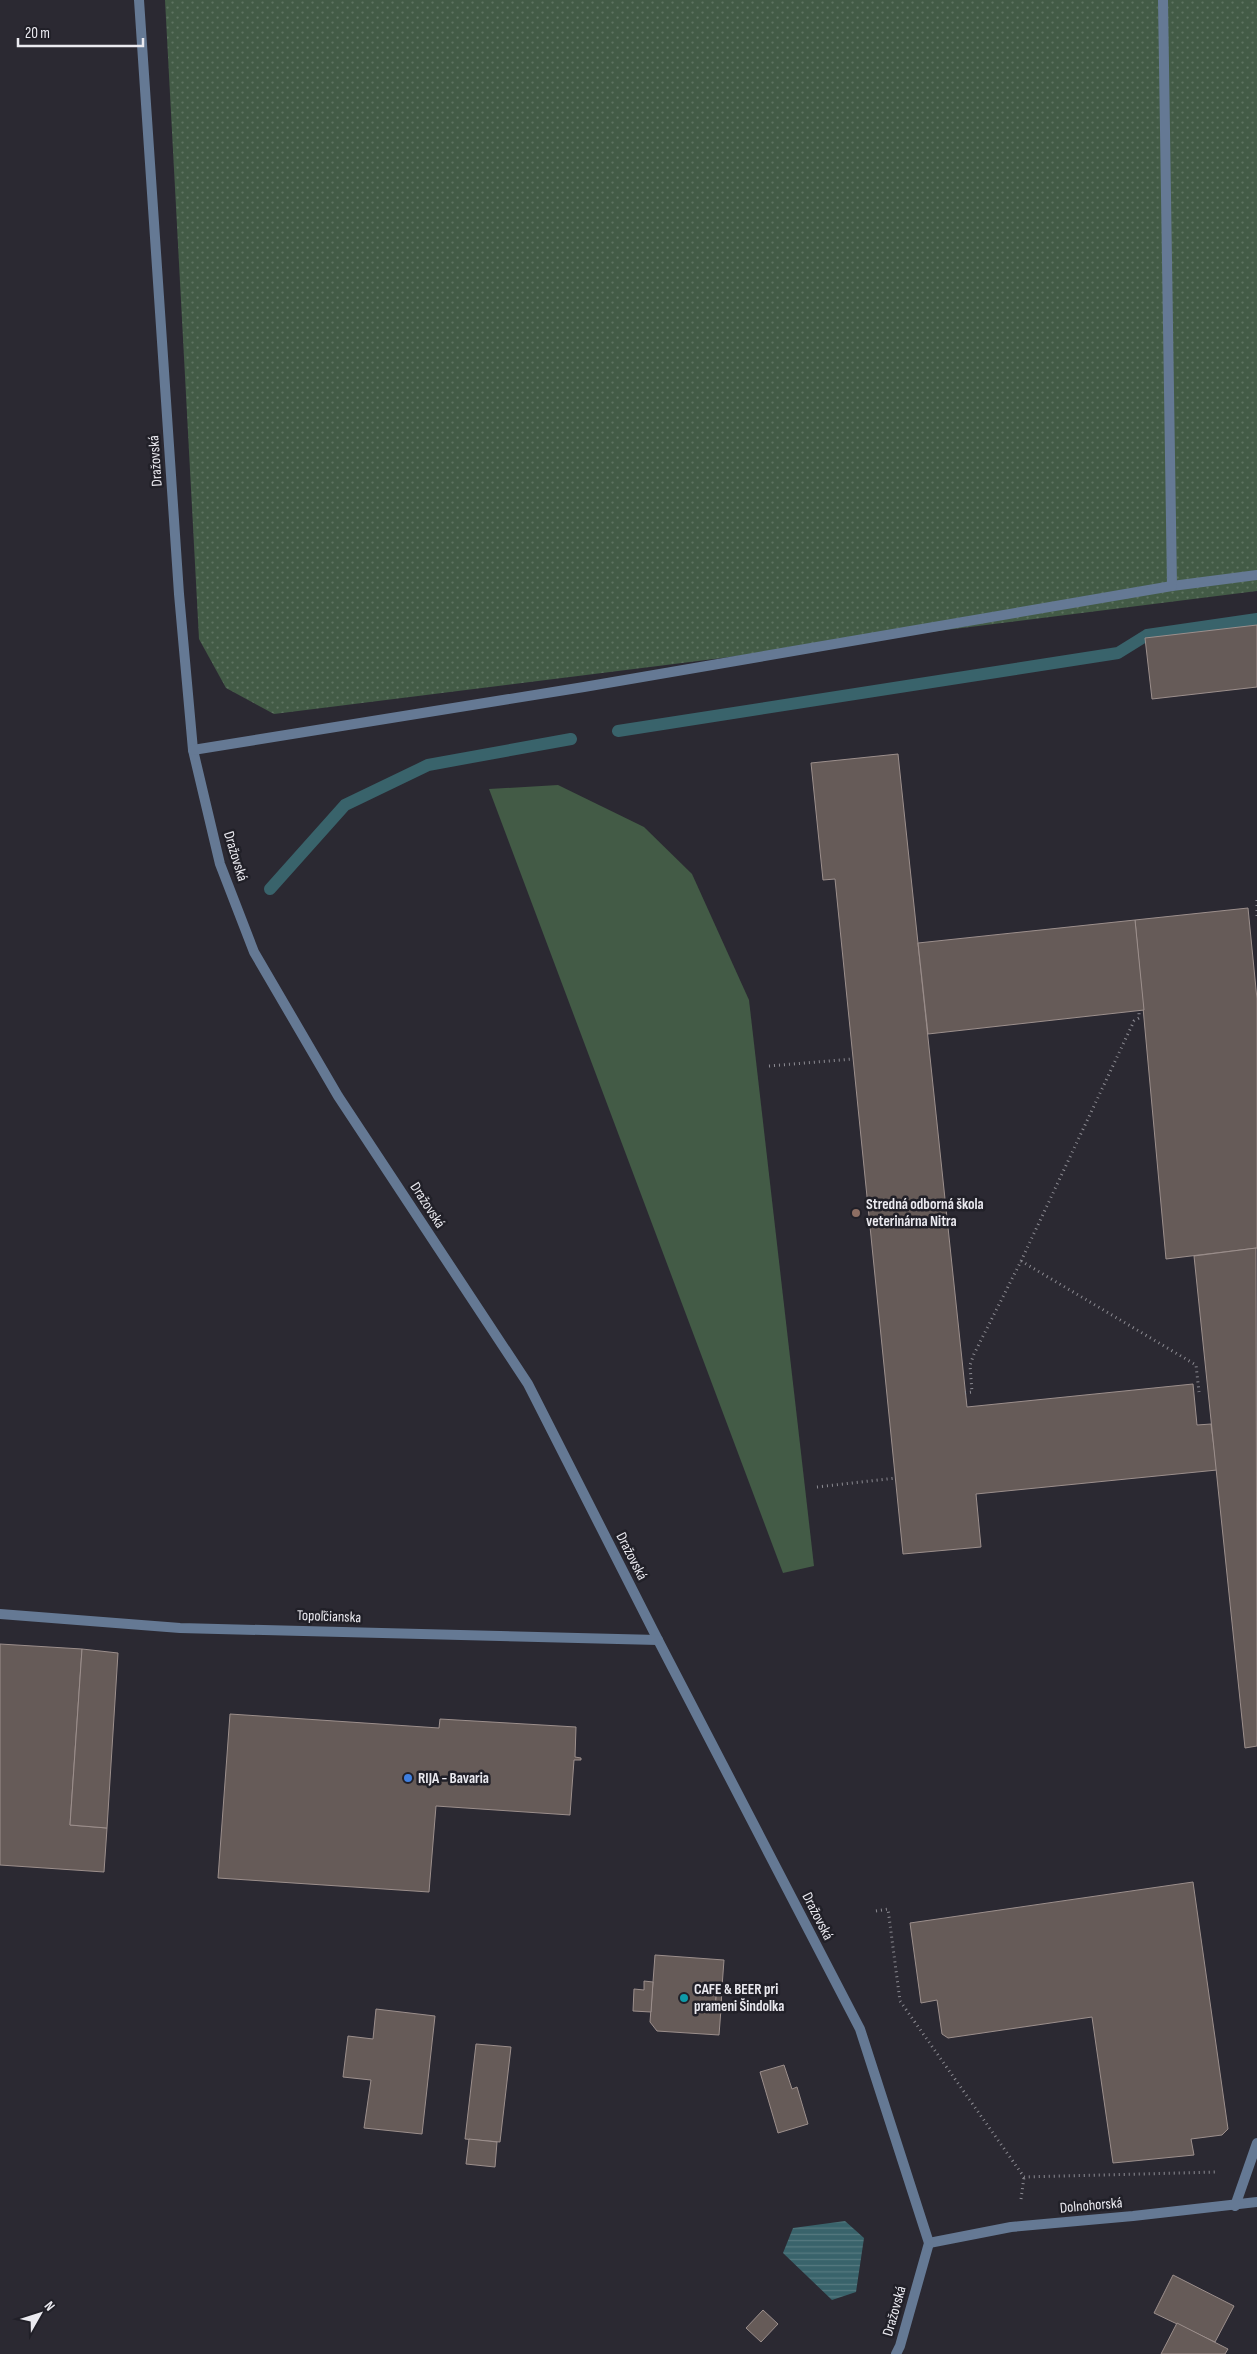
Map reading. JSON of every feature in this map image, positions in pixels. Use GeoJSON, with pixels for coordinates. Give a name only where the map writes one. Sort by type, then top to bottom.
{"type":"FeatureCollection","features":[{"type":"Feature","properties":{"kind":"street","name":"Dražovská"},"geometry":{"type":"LineString","coordinates":[[139,0],[179,594],[193,750],[220,864],[254,952],[338,1096],[528,1384],[658,1640],[860,2028],[929,2243],[900,2346],[896,2354]]}},
{"type":"Feature","properties":{"kind":"street"},"geometry":{"type":"LineString","coordinates":[[1163,0],[1172,586]]}},
{"type":"Feature","properties":{"kind":"street"},"geometry":{"type":"LineString","coordinates":[[193,750],[584,687],[1172,586],[1257,574]]}},
{"type":"Feature","properties":{"kind":"street","name":"Topoľčianska"},"geometry":{"type":"LineString","coordinates":[[0,1614],[180,1628],[658,1640]]}},
{"type":"Feature","properties":{"kind":"street"},"geometry":{"type":"LineString","coordinates":[[1235,2206],[1257,2143]]}},
{"type":"Feature","properties":{"kind":"street","name":"Dolnohorská"},"geometry":{"type":"LineString","coordinates":[[929,2243],[1011,2226],[1235,2206],[1257,2202]]}},
{"type":"Feature","properties":{"kind":"path"},"geometry":{"type":"LineString","coordinates":[[1257,900],[1257,917]]}},
{"type":"Feature","properties":{"kind":"path"},"geometry":{"type":"LineString","coordinates":[[965,1393],[972,1392],[970,1365],[974,1354],[1021,1261],[1134,1021],[1139,1018],[1139,1011]]}},
{"type":"Feature","properties":{"kind":"path"},"geometry":{"type":"LineString","coordinates":[[769,1066],[853,1058]]}},
{"type":"Feature","properties":{"kind":"path"},"geometry":{"type":"LineString","coordinates":[[1021,1261],[1196,1365],[1199,1392]]}},
{"type":"Feature","properties":{"kind":"path"},"geometry":{"type":"LineString","coordinates":[[817,1488],[896,1478]]}},
{"type":"Feature","properties":{"kind":"path"},"geometry":{"type":"LineString","coordinates":[[876,1912],[888,1909],[900,2002],[1024,2177],[1021,2204]]}},
{"type":"Feature","properties":{"kind":"path"},"geometry":{"type":"LineString","coordinates":[[1024,2177],[1218,2172],[1225,2164]]}},
{"type":"Feature","properties":{"kind":"green space"},"geometry":{"type":"Polygon","coordinates":[[[165,0],[1257,0],[1257,591],[274,714],[226,688],[199,639],[165,0]]]}},
{"type":"Feature","properties":{"kind":"green space"},"geometry":{"type":"Polygon","coordinates":[[[558,785],[644,827],[692,874],[749,1000],[814,1566],[783,1573],[489,789],[558,785]]]}},
{"type":"Feature","properties":{"kind":"water"},"geometry":{"type":"Polygon","coordinates":[[[845,2221],[864,2238],[856,2292],[832,2300],[783,2253],[793,2228],[845,2221]]]}},
{"type":"Feature","properties":{"kind":"building"},"geometry":{"type":"Polygon","coordinates":[[[1257,625],[1257,687],[1152,699],[1145,638],[1257,625]]]}},
{"type":"Feature","properties":{"kind":"building"},"geometry":{"type":"Polygon","coordinates":[[[898,754],[967,1407],[1193,1384],[1197,1425],[1211,1424],[1217,1470],[976,1494],[981,1547],[903,1554],[835,879],[823,880],[811,763],[898,754]]]}},
{"type":"Feature","properties":{"kind":"building"},"geometry":{"type":"Polygon","coordinates":[[[1248,908],[1257,999],[1257,1248],[1166,1259],[1135,920],[1248,908]]]}},
{"type":"Feature","properties":{"kind":"building"},"geometry":{"type":"Polygon","coordinates":[[[1135,920],[1144,1010],[928,1034],[918,943],[1135,920]]]}},
{"type":"Feature","properties":{"kind":"building"},"geometry":{"type":"Polygon","coordinates":[[[1256,1248],[1257,1746],[1245,1748],[1194,1256],[1256,1248]]]}},
{"type":"Feature","properties":{"kind":"building"},"geometry":{"type":"Polygon","coordinates":[[[0,1644],[82,1649],[70,1825],[107,1828],[104,1872],[0,1865],[0,1644]]]}},
{"type":"Feature","properties":{"kind":"building"},"geometry":{"type":"Polygon","coordinates":[[[82,1649],[118,1653],[107,1828],[70,1825],[82,1649]]]}},
{"type":"Feature","properties":{"kind":"building"},"geometry":{"type":"Polygon","coordinates":[[[230,1714],[439,1728],[440,1719],[576,1727],[575,1757],[581,1758],[581,1760],[574,1760],[570,1815],[436,1806],[429,1892],[218,1878],[230,1714]]]}},
{"type":"Feature","properties":{"kind":"building"},"geometry":{"type":"Polygon","coordinates":[[[1193,1882],[1228,2129],[1222,2135],[1191,2139],[1194,2155],[1113,2163],[1092,2017],[948,2038],[942,2034],[937,2000],[921,2003],[910,1923],[1193,1882]]]}},
{"type":"Feature","properties":{"kind":"building","name":"CAFE & BEER pri prameni Šindolka"},"geometry":{"type":"Polygon","coordinates":[[[655,1955],[724,1960],[722,1987],[717,1986],[715,2009],[721,2009],[719,2035],[657,2031],[650,2022],[655,1955]]]}},
{"type":"Feature","properties":{"kind":"building"},"geometry":{"type":"Polygon","coordinates":[[[644,1981],[653,1982],[651,2012],[633,2011],[634,1989],[644,1990],[644,1981]]]}},
{"type":"Feature","properties":{"kind":"building"},"geometry":{"type":"Polygon","coordinates":[[[717,1986],[722,1987],[721,2009],[715,2009],[717,1986]]]}},
{"type":"Feature","properties":{"kind":"building"},"geometry":{"type":"Polygon","coordinates":[[[376,2009],[435,2016],[422,2134],[364,2128],[371,2080],[343,2077],[348,2036],[373,2039],[376,2009]]]}},
{"type":"Feature","properties":{"kind":"building"},"geometry":{"type":"Polygon","coordinates":[[[476,2044],[511,2047],[500,2142],[465,2139],[476,2044]]]}},
{"type":"Feature","properties":{"kind":"building"},"geometry":{"type":"Polygon","coordinates":[[[784,2065],[792,2089],[797,2087],[808,2124],[778,2133],[760,2072],[784,2065]]]}},
{"type":"Feature","properties":{"kind":"building"},"geometry":{"type":"Polygon","coordinates":[[[469,2139],[497,2142],[495,2167],[466,2164],[469,2139]]]}},
{"type":"Feature","properties":{"kind":"building"},"geometry":{"type":"Polygon","coordinates":[[[1173,2275],[1234,2306],[1215,2342],[1154,2313],[1173,2275]]]}},
{"type":"Feature","properties":{"kind":"building"},"geometry":{"type":"Polygon","coordinates":[[[763,2310],[778,2324],[761,2342],[746,2328],[763,2310]]]}},
{"type":"Feature","properties":{"kind":"building"},"geometry":{"type":"Polygon","coordinates":[[[1177,2323],[1228,2349],[1225,2354],[1161,2354],[1177,2323]]]}},
{"type":"Feature","properties":{"kind":"waterway"},"geometry":{"type":"LineString","coordinates":[[618,731],[1118,653],[1147,635],[1257,619]]}},
{"type":"Feature","properties":{"kind":"waterway"},"geometry":{"type":"LineString","coordinates":[[270,889],[345,805],[428,765],[571,739]]}},
{"type":"Feature","properties":{"kind":"place","name":"Stredná odborná škola veterinárna Nitra"},"geometry":{"type":"Point","coordinates":[856,1213]}},
{"type":"Feature","properties":{"kind":"place","name":"RIJA - Bavaria"},"geometry":{"type":"Point","coordinates":[408,1778]}},
{"type":"Feature","properties":{"kind":"place","name":"CAFE & BEER pri prameni Šindolka"},"geometry":{"type":"Point","coordinates":[684,1998]}}]}
